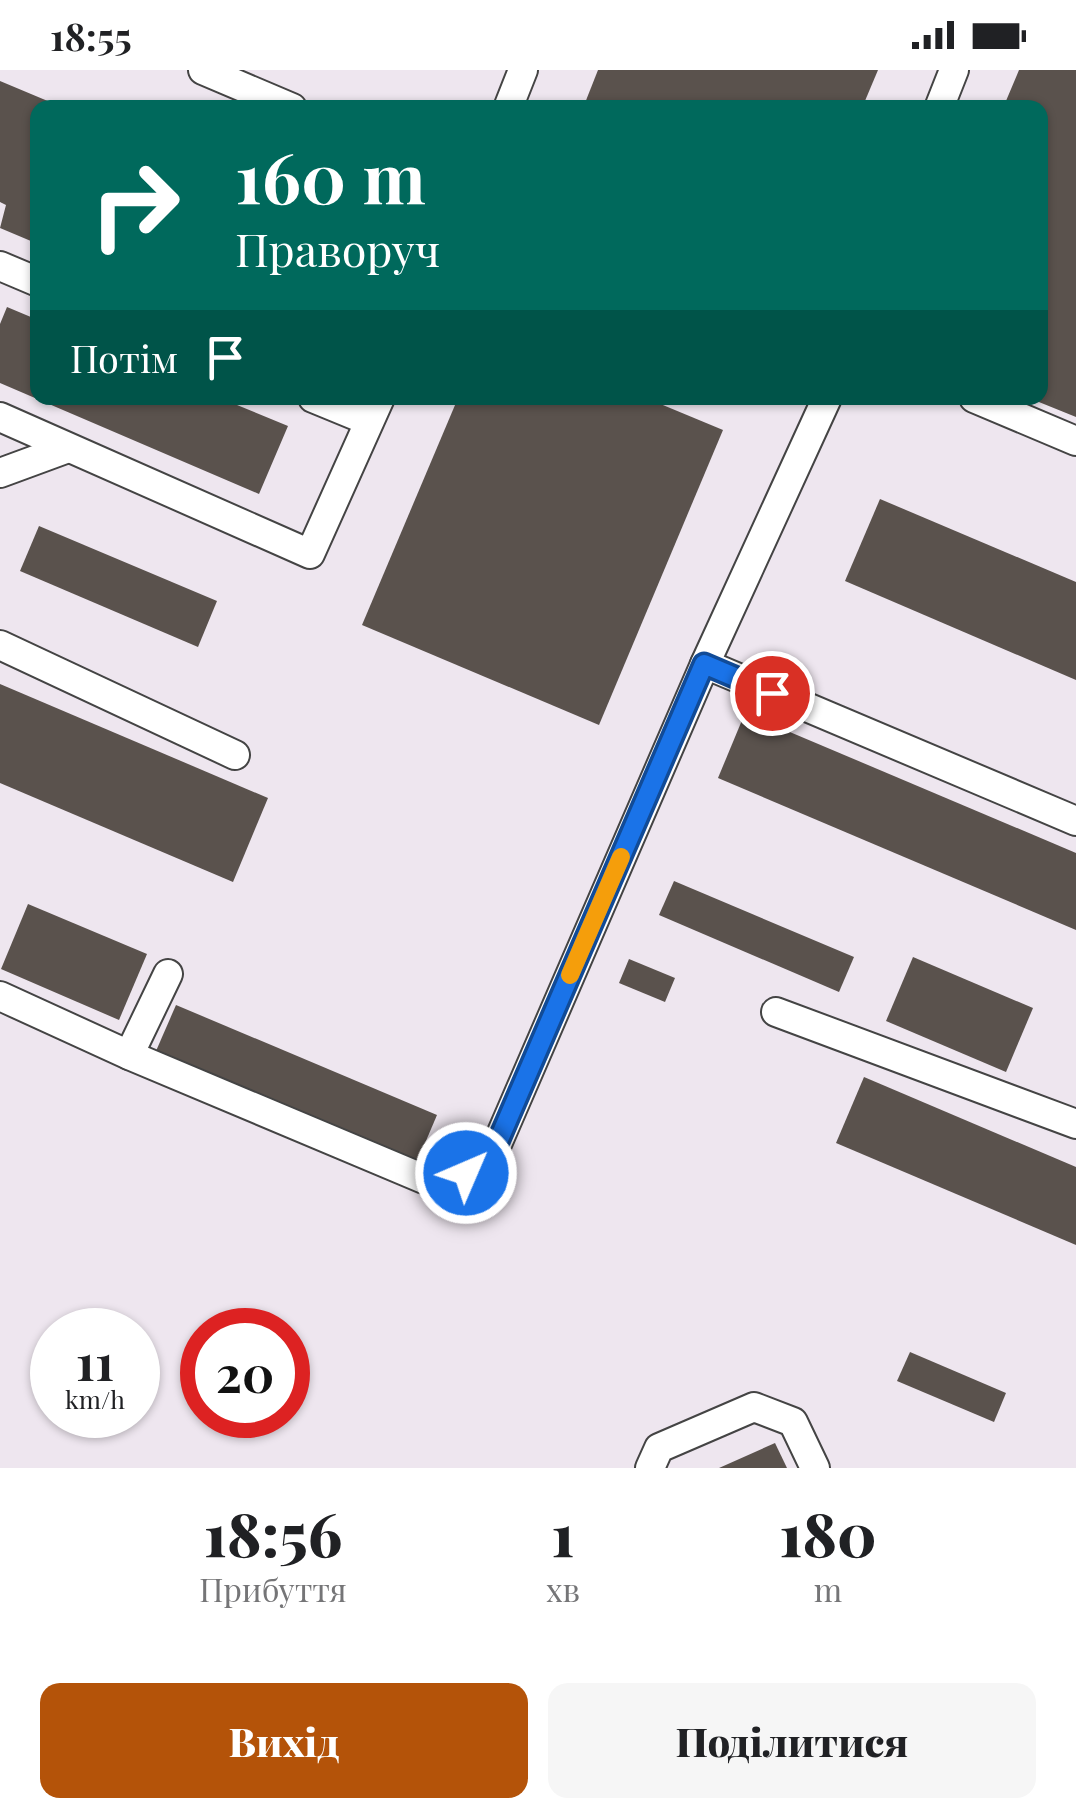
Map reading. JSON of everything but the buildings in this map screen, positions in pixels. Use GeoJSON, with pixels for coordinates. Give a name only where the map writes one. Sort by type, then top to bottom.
{"type":"FeatureCollection","features":[{"type":"Feature","properties":{"kind":"lane"},"geometry":{"type":"LineString","coordinates":[[204,70],[273,100]]}},
{"type":"Feature","properties":{"kind":"lane"},"geometry":{"type":"LineString","coordinates":[[511,100],[523,70]]}},
{"type":"Feature","properties":{"kind":"lane"},"geometry":{"type":"LineString","coordinates":[[942,100],[954,70]]}},
{"type":"Feature","properties":{"kind":"lane"},"geometry":{"type":"LineString","coordinates":[[0,266],[30,279]]}},
{"type":"Feature","properties":{"kind":"lane"},"geometry":{"type":"LineString","coordinates":[[0,996],[129,1056],[424,1179],[466,1173],[494,1151],[704,664],[823,405]]}},
{"type":"Feature","properties":{"kind":"lane"},"geometry":{"type":"LineString","coordinates":[[991,405],[1076,441]]}},
{"type":"Feature","properties":{"kind":"lane"},"geometry":{"type":"LineString","coordinates":[[0,417],[310,554],[375,409]]}},
{"type":"Feature","properties":{"kind":"lane"},"geometry":{"type":"LineString","coordinates":[[0,472],[68,448]]}},
{"type":"Feature","properties":{"kind":"lane"},"geometry":{"type":"LineString","coordinates":[[0,645],[236,755]]}},
{"type":"Feature","properties":{"kind":"lane"},"geometry":{"type":"LineString","coordinates":[[704,664],[1076,821]]}},
{"type":"Feature","properties":{"kind":"lane"},"geometry":{"type":"LineString","coordinates":[[129,1056],[168,974]]}},
{"type":"Feature","properties":{"kind":"lane"},"geometry":{"type":"LineString","coordinates":[[776,1012],[1076,1124]]}},
{"type":"Feature","properties":{"kind":"lane"},"geometry":{"type":"LineString","coordinates":[[650,1468],[659,1448],[754,1407],[792,1422],[815,1468]]}},
{"type":"Feature","properties":{"kind":"shaded area"},"geometry":{"type":"Polygon","coordinates":[[[0,70],[1076,70],[1076,1468],[0,1468],[0,70]]]}},
{"type":"Feature","properties":{"kind":"slow traffic"},"geometry":{"type":"LineString","coordinates":[[570,975],[621,857]]}},
{"type":"Feature","properties":{"kind":"route"},"geometry":{"type":"LineString","coordinates":[[466,1173],[494,1151],[704,664],[772,693]]}}]}
